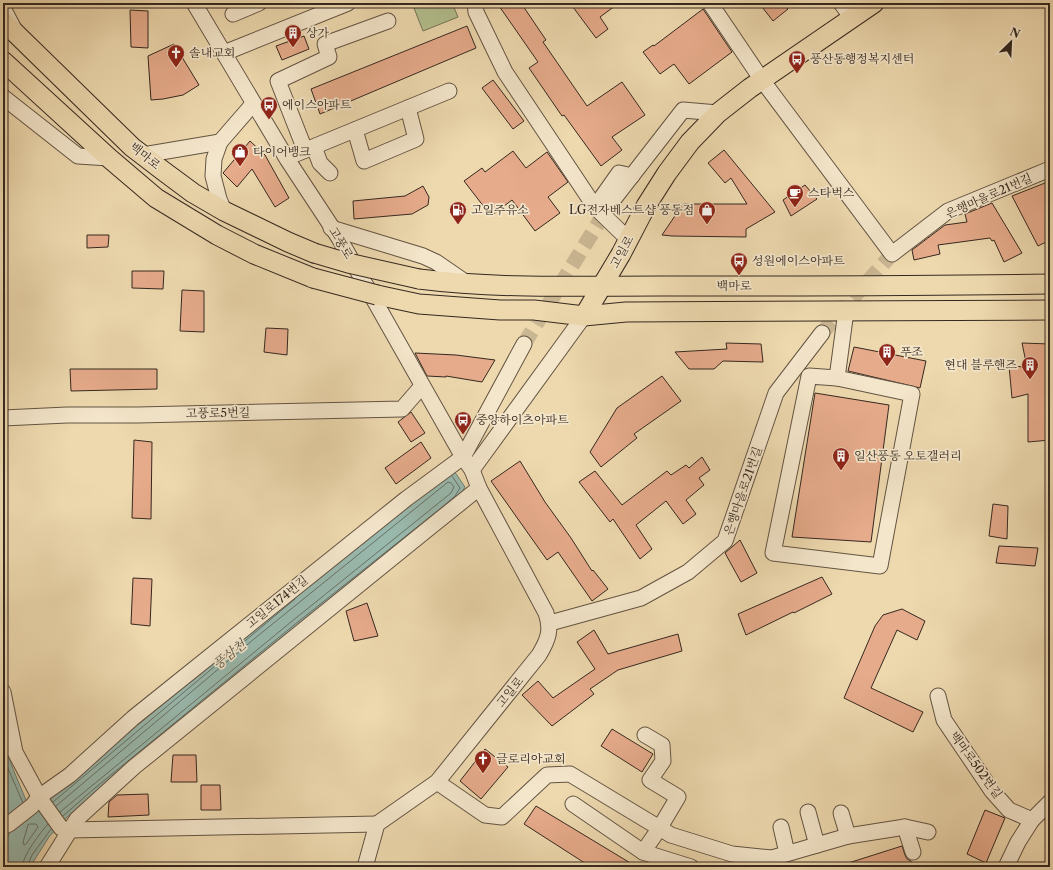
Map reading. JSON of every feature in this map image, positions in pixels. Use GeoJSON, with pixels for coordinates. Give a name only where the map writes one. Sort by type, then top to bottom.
{"type":"FeatureCollection","features":[{"type":"Feature","properties":{"kind":"main road","name":"고일로"},"geometry":{"type":"LineString","coordinates":[[584,316],[629,240],[646,206],[667,173],[690,142],[718,113],[762,80],[874,3]]}},
{"type":"Feature","properties":{"kind":"main road","name":"백마로"},"geometry":{"type":"LineString","coordinates":[[9,26],[127,141],[143,155],[194,193],[224,211],[288,242],[314,253],[348,263],[419,279],[469,284],[848,287],[1050,284]]}},
{"type":"Feature","properties":{"kind":"main road","name":"백마로"},"geometry":{"type":"LineString","coordinates":[[3,61],[109,158],[156,198],[187,218],[254,254],[313,278],[377,295],[419,304],[500,310],[534,310],[584,316]]}},
{"type":"Feature","properties":{"kind":"main road"},"geometry":{"type":"LineString","coordinates":[[584,316],[626,312],[1050,310]]}},
{"type":"Feature","properties":{"kind":"street","name":"고풍로"},"geometry":{"type":"LineString","coordinates":[[194,3],[253,104],[339,238],[463,458],[472,470],[480,488]]}},
{"type":"Feature","properties":{"kind":"street"},"geometry":{"type":"LineString","coordinates":[[233,14],[259,3]]}},
{"type":"Feature","properties":{"kind":"street"},"geometry":{"type":"LineString","coordinates":[[224,53],[348,3]]}},
{"type":"Feature","properties":{"kind":"street"},"geometry":{"type":"LineString","coordinates":[[475,3],[476,12],[505,72],[595,207],[629,240]]}},
{"type":"Feature","properties":{"kind":"street"},"geometry":{"type":"LineString","coordinates":[[710,3],[762,80]]}},
{"type":"Feature","properties":{"kind":"street"},"geometry":{"type":"LineString","coordinates":[[841,3],[852,18]]}},
{"type":"Feature","properties":{"kind":"street"},"geometry":{"type":"LineString","coordinates":[[3,8],[9,26]]}},
{"type":"Feature","properties":{"kind":"street"},"geometry":{"type":"LineString","coordinates":[[330,173],[320,163],[310,148],[278,81],[329,57],[325,44],[388,21]]}},
{"type":"Feature","properties":{"kind":"street","name":"은행마을로21번길"},"geometry":{"type":"LineString","coordinates":[[762,80],[892,254],[948,211],[1050,169]]}},
{"type":"Feature","properties":{"kind":"street"},"geometry":{"type":"LineString","coordinates":[[287,159],[310,148],[449,91]]}},
{"type":"Feature","properties":{"kind":"street"},"geometry":{"type":"LineString","coordinates":[[3,97],[78,156],[109,158]]}},
{"type":"Feature","properties":{"kind":"street"},"geometry":{"type":"LineString","coordinates":[[224,211],[213,176],[214,159],[220,142],[253,104]]}},
{"type":"Feature","properties":{"kind":"street"},"geometry":{"type":"LineString","coordinates":[[355,130],[364,161],[416,139],[408,108]]}},
{"type":"Feature","properties":{"kind":"street"},"geometry":{"type":"LineString","coordinates":[[610,204],[683,110],[718,113]]}},
{"type":"Feature","properties":{"kind":"street"},"geometry":{"type":"LineString","coordinates":[[143,155],[220,142]]}},
{"type":"Feature","properties":{"kind":"street"},"geometry":{"type":"LineString","coordinates":[[595,207],[619,173],[632,176]]}},
{"type":"Feature","properties":{"kind":"street"},"geometry":{"type":"LineString","coordinates":[[332,228],[423,256],[436,262],[469,284]]}},
{"type":"Feature","properties":{"kind":"street"},"geometry":{"type":"LineString","coordinates":[[837,378],[846,311]]}},
{"type":"Feature","properties":{"kind":"street","name":"고일로"},"geometry":{"type":"LineString","coordinates":[[472,470],[584,316]]}},
{"type":"Feature","properties":{"kind":"street","name":"은행마을로21번길"},"geometry":{"type":"LineString","coordinates":[[550,623],[641,598],[688,572],[725,541],[776,393],[822,333]]}},
{"type":"Feature","properties":{"kind":"street"},"geometry":{"type":"LineString","coordinates":[[463,458],[524,344]]}},
{"type":"Feature","properties":{"kind":"street"},"geometry":{"type":"LineString","coordinates":[[809,376],[837,378],[912,394],[880,566],[773,553],[809,376]]}},
{"type":"Feature","properties":{"kind":"street","name":"고풍로5번길"},"geometry":{"type":"LineString","coordinates":[[3,418],[67,414],[138,415],[402,408],[422,386]]}},
{"type":"Feature","properties":{"kind":"street","name":"고일로174번길"},"geometry":{"type":"LineString","coordinates":[[6,826],[70,775],[139,713],[406,499],[463,458]]}},
{"type":"Feature","properties":{"kind":"street"},"geometry":{"type":"LineString","coordinates":[[47,867],[65,829],[78,819],[134,766],[428,528],[480,488],[550,623]]}},
{"type":"Feature","properties":{"kind":"street","name":"고일로"},"geometry":{"type":"LineString","coordinates":[[377,824],[437,782],[539,656],[545,645],[550,623]]}},
{"type":"Feature","properties":{"kind":"street"},"geometry":{"type":"LineString","coordinates":[[3,692],[15,752],[37,801],[65,829],[377,824],[365,867]]}},
{"type":"Feature","properties":{"kind":"street","name":"백마로502번길"},"geometry":{"type":"LineString","coordinates":[[938,696],[944,720],[992,791],[1010,810],[1032,820]]}},
{"type":"Feature","properties":{"kind":"street"},"geometry":{"type":"LineString","coordinates":[[643,852],[678,797],[650,780],[663,760],[662,745],[645,735]]}},
{"type":"Feature","properties":{"kind":"street"},"geometry":{"type":"LineString","coordinates":[[437,782],[485,815],[502,817],[547,775],[570,774],[671,836],[732,854],[772,858],[848,836],[905,827],[928,832]]}},
{"type":"Feature","properties":{"kind":"street"},"geometry":{"type":"LineString","coordinates":[[1006,867],[1018,842],[1032,820],[1050,802]]}},
{"type":"Feature","properties":{"kind":"street"},"geometry":{"type":"LineString","coordinates":[[573,804],[643,852],[692,867]]}},
{"type":"Feature","properties":{"kind":"street"},"geometry":{"type":"LineString","coordinates":[[808,812],[817,845]]}},
{"type":"Feature","properties":{"kind":"street"},"geometry":{"type":"LineString","coordinates":[[841,813],[848,836]]}},
{"type":"Feature","properties":{"kind":"street"},"geometry":{"type":"LineString","coordinates":[[781,827],[787,853]]}},
{"type":"Feature","properties":{"kind":"street"},"geometry":{"type":"LineString","coordinates":[[905,827],[913,852]]}},
{"type":"Feature","properties":{"kind":"green space"},"geometry":{"type":"Polygon","coordinates":[[[412,3],[452,3],[458,17],[423,31],[412,3]]]}},
{"type":"Feature","properties":{"kind":"water","name":"풍삼천"},"geometry":{"type":"Polygon","coordinates":[[[452,468],[465,487],[459,498],[67,817],[49,837],[30,867],[3,867],[3,848],[13,825],[3,806],[3,728],[11,764],[28,805],[38,809],[248,632],[452,468]]]}},
{"type":"Feature","properties":{"kind":"building"},"geometry":{"type":"Polygon","coordinates":[[[497,3],[521,3],[546,40],[543,42],[587,106],[622,82],[645,115],[612,137],[622,150],[601,166],[564,115],[562,116],[529,68],[538,62],[497,3]]]}},
{"type":"Feature","properties":{"kind":"building"},"geometry":{"type":"Polygon","coordinates":[[[570,3],[619,3],[600,17],[608,29],[596,38],[570,3]]]}},
{"type":"Feature","properties":{"kind":"building"},"geometry":{"type":"Polygon","coordinates":[[[759,3],[783,3],[788,9],[773,21],[759,3]]]}},
{"type":"Feature","properties":{"kind":"building"},"geometry":{"type":"Polygon","coordinates":[[[703,9],[732,52],[689,84],[674,64],[660,74],[643,52],[653,45],[654,46],[703,9]]]}},
{"type":"Feature","properties":{"kind":"building"},"geometry":{"type":"Polygon","coordinates":[[[130,10],[148,11],[148,48],[131,47],[130,10]]]}},
{"type":"Feature","properties":{"kind":"building"},"geometry":{"type":"Polygon","coordinates":[[[467,26],[476,48],[320,114],[311,89],[467,26]]]}},
{"type":"Feature","properties":{"kind":"building","name":"상가"},"geometry":{"type":"Polygon","coordinates":[[[304,36],[309,49],[282,60],[276,46],[304,36]]]}},
{"type":"Feature","properties":{"kind":"building","name":"솔내교회"},"geometry":{"type":"Polygon","coordinates":[[[174,44],[199,85],[183,95],[151,100],[148,56],[174,44]]]}},
{"type":"Feature","properties":{"kind":"building"},"geometry":{"type":"Polygon","coordinates":[[[493,80],[524,121],[513,129],[482,88],[493,80]]]}},
{"type":"Feature","properties":{"kind":"building"},"geometry":{"type":"Polygon","coordinates":[[[250,141],[265,155],[289,198],[275,207],[252,169],[237,187],[223,173],[250,141]]]}},
{"type":"Feature","properties":{"kind":"building"},"geometry":{"type":"Polygon","coordinates":[[[724,150],[775,212],[746,229],[746,237],[662,235],[683,204],[747,204],[731,178],[725,183],[708,163],[724,150]]]}},
{"type":"Feature","properties":{"kind":"building"},"geometry":{"type":"Polygon","coordinates":[[[513,151],[526,168],[547,152],[568,182],[548,197],[560,213],[535,231],[512,200],[491,216],[464,181],[482,168],[485,172],[513,151]]]}},
{"type":"Feature","properties":{"kind":"building"},"geometry":{"type":"Polygon","coordinates":[[[1050,181],[1050,240],[1038,246],[1012,196],[1050,181]]]}},
{"type":"Feature","properties":{"kind":"building","name":"스타벅스"},"geometry":{"type":"Polygon","coordinates":[[[805,185],[817,199],[791,216],[783,200],[805,185]]]}},
{"type":"Feature","properties":{"kind":"building"},"geometry":{"type":"Polygon","coordinates":[[[423,186],[429,197],[428,205],[412,214],[354,219],[353,201],[405,196],[423,186]]]}},
{"type":"Feature","properties":{"kind":"building"},"geometry":{"type":"Polygon","coordinates":[[[992,203],[1022,253],[1004,262],[994,240],[992,241],[990,238],[938,245],[940,254],[914,260],[912,250],[945,225],[967,222],[965,214],[992,203]]]}},
{"type":"Feature","properties":{"kind":"building"},"geometry":{"type":"Polygon","coordinates":[[[87,235],[109,235],[108,247],[87,248],[87,235]]]}},
{"type":"Feature","properties":{"kind":"building"},"geometry":{"type":"Polygon","coordinates":[[[132,271],[164,271],[163,289],[132,288],[132,271]]]}},
{"type":"Feature","properties":{"kind":"building"},"geometry":{"type":"Polygon","coordinates":[[[182,290],[204,291],[204,332],[180,331],[182,290]]]}},
{"type":"Feature","properties":{"kind":"building"},"geometry":{"type":"Polygon","coordinates":[[[266,328],[288,329],[287,355],[264,352],[266,328]]]}},
{"type":"Feature","properties":{"kind":"building"},"geometry":{"type":"Polygon","coordinates":[[[726,343],[761,344],[763,362],[723,361],[714,369],[689,369],[675,352],[727,349],[726,343]]]}},
{"type":"Feature","properties":{"kind":"building","name":"현대 블루핸즈"},"geometry":{"type":"Polygon","coordinates":[[[1022,343],[1050,344],[1050,440],[1028,442],[1028,394],[1012,398],[1009,366],[1027,367],[1022,343]]]}},
{"type":"Feature","properties":{"kind":"building","name":"푸조"},"geometry":{"type":"Polygon","coordinates":[[[854,347],[926,361],[920,388],[848,371],[854,347]]]}},
{"type":"Feature","properties":{"kind":"building"},"geometry":{"type":"Polygon","coordinates":[[[415,353],[456,355],[495,360],[482,382],[446,376],[427,376],[415,353]]]}},
{"type":"Feature","properties":{"kind":"building"},"geometry":{"type":"Polygon","coordinates":[[[70,369],[157,369],[157,389],[71,391],[70,369]]]}},
{"type":"Feature","properties":{"kind":"building"},"geometry":{"type":"Polygon","coordinates":[[[662,376],[681,401],[634,434],[637,438],[601,467],[590,452],[617,408],[662,376]]]}},
{"type":"Feature","properties":{"kind":"building","name":"일산풍동 오토갤러리"},"geometry":{"type":"Polygon","coordinates":[[[815,393],[889,405],[871,542],[792,537],[815,393]]]}},
{"type":"Feature","properties":{"kind":"building"},"geometry":{"type":"Polygon","coordinates":[[[411,412],[425,433],[411,442],[398,422],[411,412]]]}},
{"type":"Feature","properties":{"kind":"building"},"geometry":{"type":"Polygon","coordinates":[[[134,440],[152,442],[151,519],[132,518],[134,440]]]}},
{"type":"Feature","properties":{"kind":"building"},"geometry":{"type":"Polygon","coordinates":[[[421,442],[431,458],[396,484],[385,468],[421,442]]]}},
{"type":"Feature","properties":{"kind":"building"},"geometry":{"type":"Polygon","coordinates":[[[702,457],[710,470],[699,478],[704,485],[686,500],[696,514],[683,524],[666,501],[636,525],[652,549],[640,559],[613,519],[610,522],[579,482],[595,471],[622,505],[667,471],[671,475],[686,465],[689,468],[702,457]]]}},
{"type":"Feature","properties":{"kind":"building"},"geometry":{"type":"Polygon","coordinates":[[[520,461],[545,502],[571,538],[592,571],[593,570],[608,589],[592,601],[558,552],[547,560],[491,481],[520,461]]]}},
{"type":"Feature","properties":{"kind":"building"},"geometry":{"type":"Polygon","coordinates":[[[993,504],[1008,506],[1007,539],[989,536],[993,504]]]}},
{"type":"Feature","properties":{"kind":"building"},"geometry":{"type":"Polygon","coordinates":[[[740,540],[757,573],[741,582],[725,553],[740,540]]]}},
{"type":"Feature","properties":{"kind":"building"},"geometry":{"type":"Polygon","coordinates":[[[999,546],[1038,548],[1035,566],[996,563],[999,546]]]}},
{"type":"Feature","properties":{"kind":"building"},"geometry":{"type":"Polygon","coordinates":[[[822,577],[832,594],[746,635],[738,614],[822,577]]]}},
{"type":"Feature","properties":{"kind":"building"},"geometry":{"type":"Polygon","coordinates":[[[133,578],[152,579],[150,626],[131,624],[133,578]]]}},
{"type":"Feature","properties":{"kind":"building"},"geometry":{"type":"Polygon","coordinates":[[[367,603],[378,636],[354,641],[346,611],[367,603]]]}},
{"type":"Feature","properties":{"kind":"building"},"geometry":{"type":"Polygon","coordinates":[[[902,609],[925,621],[917,640],[897,630],[871,688],[923,712],[913,732],[844,698],[875,626],[883,615],[902,609]]]}},
{"type":"Feature","properties":{"kind":"building"},"geometry":{"type":"Polygon","coordinates":[[[594,630],[608,654],[678,634],[682,651],[618,670],[590,689],[594,694],[552,726],[522,695],[538,681],[553,698],[595,669],[577,642],[594,630]]]}},
{"type":"Feature","properties":{"kind":"building"},"geometry":{"type":"Polygon","coordinates":[[[612,729],[653,754],[642,772],[601,746],[612,729]]]}},
{"type":"Feature","properties":{"kind":"building","name":"글로리아교회"},"geometry":{"type":"Polygon","coordinates":[[[485,749],[508,767],[481,799],[460,781],[485,749]]]}},
{"type":"Feature","properties":{"kind":"building"},"geometry":{"type":"Polygon","coordinates":[[[173,755],[196,755],[197,782],[171,782],[173,755]]]}},
{"type":"Feature","properties":{"kind":"building"},"geometry":{"type":"Polygon","coordinates":[[[201,785],[220,785],[221,810],[201,810],[201,785]]]}},
{"type":"Feature","properties":{"kind":"building"},"geometry":{"type":"Polygon","coordinates":[[[148,794],[149,815],[108,817],[109,802],[117,795],[148,794]]]}},
{"type":"Feature","properties":{"kind":"building"},"geometry":{"type":"Polygon","coordinates":[[[536,806],[637,867],[591,867],[524,824],[536,806]]]}},
{"type":"Feature","properties":{"kind":"building"},"geometry":{"type":"Polygon","coordinates":[[[985,810],[1005,818],[986,863],[967,854],[985,810]]]}},
{"type":"Feature","properties":{"kind":"building"},"geometry":{"type":"Polygon","coordinates":[[[902,846],[907,859],[911,861],[913,867],[843,867],[842,865],[902,846]]]}},
{"type":"Feature","properties":{"kind":"tunnel"},"geometry":{"type":"LineString","coordinates":[[524,344],[610,204]]}},
{"type":"Feature","properties":{"kind":"tunnel"},"geometry":{"type":"LineString","coordinates":[[822,333],[892,254]]}},
{"type":"Feature","properties":{"kind":"place","name":"상가"},"geometry":{"type":"Point","coordinates":[293,48]}},
{"type":"Feature","properties":{"kind":"place","name":"솔내교회"},"geometry":{"type":"Point","coordinates":[176,68]}},
{"type":"Feature","properties":{"kind":"place","name":"풍산동행정복지센터"},"geometry":{"type":"Point","coordinates":[797,74]}},
{"type":"Feature","properties":{"kind":"place","name":"에이스아파트"},"geometry":{"type":"Point","coordinates":[269,120]}},
{"type":"Feature","properties":{"kind":"place","name":"타이어뱅크"},"geometry":{"type":"Point","coordinates":[240,167]}},
{"type":"Feature","properties":{"kind":"place","name":"스타벅스"},"geometry":{"type":"Point","coordinates":[795,208]}},
{"type":"Feature","properties":{"kind":"place","name":"고일주유소"},"geometry":{"type":"Point","coordinates":[458,225]}},
{"type":"Feature","properties":{"kind":"place","name":"LG전자베스트샵 풍동점"},"geometry":{"type":"Point","coordinates":[707,225]}},
{"type":"Feature","properties":{"kind":"place","name":"성원에이스아파트"},"geometry":{"type":"Point","coordinates":[739,276]}},
{"type":"Feature","properties":{"kind":"place","name":"푸조"},"geometry":{"type":"Point","coordinates":[887,367]}},
{"type":"Feature","properties":{"kind":"place","name":"현대 블루핸즈"},"geometry":{"type":"Point","coordinates":[1030,380]}},
{"type":"Feature","properties":{"kind":"place","name":"중앙하이츠아파트"},"geometry":{"type":"Point","coordinates":[463,435]}},
{"type":"Feature","properties":{"kind":"place","name":"일산풍동 오토갤러리"},"geometry":{"type":"Point","coordinates":[841,471]}},
{"type":"Feature","properties":{"kind":"place","name":"글로리아교회"},"geometry":{"type":"Point","coordinates":[483,774]}}]}
